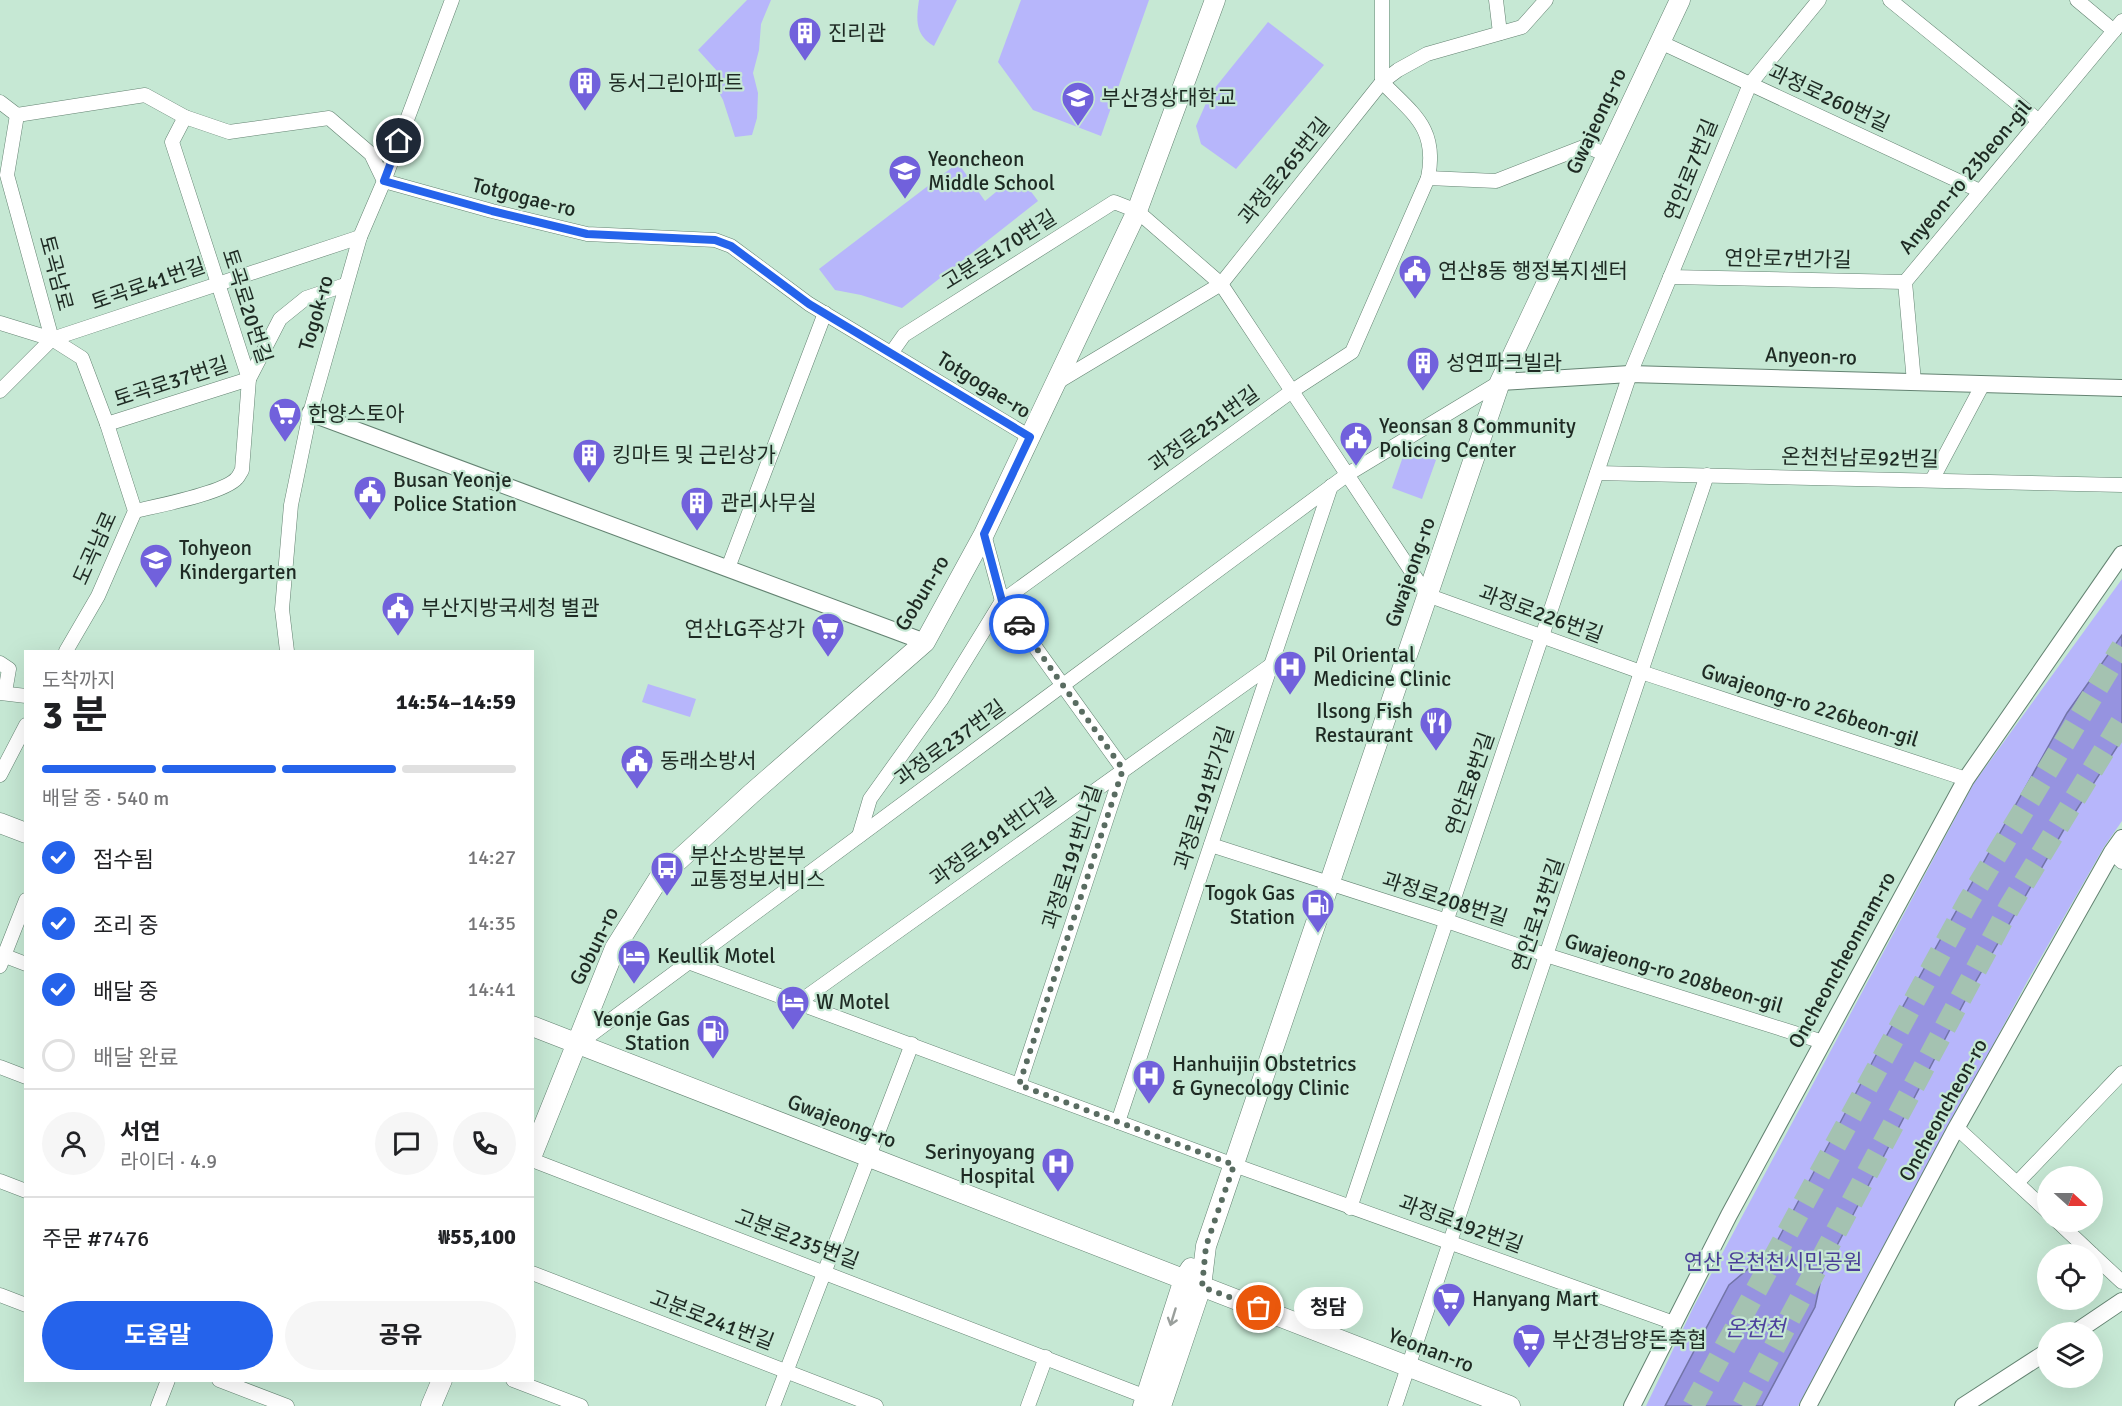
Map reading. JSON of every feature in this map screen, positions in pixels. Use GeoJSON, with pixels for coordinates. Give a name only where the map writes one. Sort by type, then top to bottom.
{"type":"FeatureCollection","features":[{"type":"Feature","properties":{"kind":"main road","name":"Gobun-ro"},"geometry":{"type":"LineString","coordinates":[[534,1150],[615,948],[659,878],[925,642],[984,534],[1137,211],[1215,0]]}},
{"type":"Feature","properties":{"kind":"main road","name":"Gwajeong-ro"},"geometry":{"type":"LineString","coordinates":[[1157,1404],[1193,1283],[1500,382],[1680,0]]}},
{"type":"Feature","properties":{"kind":"main road"},"geometry":{"type":"LineString","coordinates":[[0,824],[24,832]]}},
{"type":"Feature","properties":{"kind":"main road","name":"Gwajeong-ro"},"geometry":{"type":"LineString","coordinates":[[534,1027],[1193,1283]]}},
{"type":"Feature","properties":{"kind":"main road","name":"Yeonan-ro"},"geometry":{"type":"LineString","coordinates":[[1193,1283],[1510,1406]]}},
{"type":"Feature","properties":{"kind":"main road"},"geometry":{"type":"LineString","coordinates":[[431,1406],[441,1382]]}},
{"type":"Feature","properties":{"kind":"street","name":"Togok-ro"},"geometry":{"type":"LineString","coordinates":[[287,650],[282,609],[291,505],[310,412],[360,237],[384,181],[452,0]]}},
{"type":"Feature","properties":{"kind":"street"},"geometry":{"type":"LineString","coordinates":[[1382,0],[1382,82]]}},
{"type":"Feature","properties":{"kind":"street"},"geometry":{"type":"LineString","coordinates":[[1496,0],[1500,33]]}},
{"type":"Feature","properties":{"kind":"street","name":"과정로265번길"},"geometry":{"type":"LineString","coordinates":[[1056,383],[1221,284],[1382,82],[1427,54],[1522,27],[1546,0]]}},
{"type":"Feature","properties":{"kind":"street","name":"연안로7번길"},"geometry":{"type":"LineString","coordinates":[[1630,374],[1750,84],[1820,0]]}},
{"type":"Feature","properties":{"kind":"street"},"geometry":{"type":"LineString","coordinates":[[1890,0],[2039,121]]}},
{"type":"Feature","properties":{"kind":"street"},"geometry":{"type":"LineString","coordinates":[[2077,0],[2118,26]]}},
{"type":"Feature","properties":{"kind":"street","name":"Anyeon-ro 23beon-gil"},"geometry":{"type":"LineString","coordinates":[[1914,382],[1905,282],[2118,26]]}},
{"type":"Feature","properties":{"kind":"street","name":"과정로260번길"},"geometry":{"type":"LineString","coordinates":[[1660,42],[1980,191]]}},
{"type":"Feature","properties":{"kind":"street","name":"과정로251번길"},"geometry":{"type":"LineString","coordinates":[[859,836],[870,799],[940,700],[1002,601],[1292,391],[1352,352],[1428,178],[1431,164],[1430,145],[1424,126],[1382,82]]}},
{"type":"Feature","properties":{"kind":"street"},"geometry":{"type":"LineString","coordinates":[[0,102],[17,115],[145,95],[185,117],[229,132],[329,118],[371,154],[384,181]]}},
{"type":"Feature","properties":{"kind":"street","name":"토곡남로"},"geometry":{"type":"LineString","coordinates":[[17,115],[7,175],[52,339],[82,358],[107,424]]}},
{"type":"Feature","properties":{"kind":"street","name":"토곡로20번길"},"geometry":{"type":"LineString","coordinates":[[135,511],[227,485],[237,479],[242,470],[249,379],[172,142],[185,117]]}},
{"type":"Feature","properties":{"kind":"street"},"geometry":{"type":"LineString","coordinates":[[1428,178],[1496,181],[1586,146],[1607,155]]}},
{"type":"Feature","properties":{"kind":"street","name":"Totgogae-ro"},"geometry":{"type":"LineString","coordinates":[[384,181],[587,234],[715,240],[731,246],[809,304],[1030,437]]}},
{"type":"Feature","properties":{"kind":"street","name":"고분로170번길"},"geometry":{"type":"LineString","coordinates":[[892,352],[904,335],[1114,202],[1137,211]]}},
{"type":"Feature","properties":{"kind":"street"},"geometry":{"type":"LineString","coordinates":[[1137,211],[1221,284],[1427,595]]}},
{"type":"Feature","properties":{"kind":"street","name":"토곡로41번길"},"geometry":{"type":"LineString","coordinates":[[52,339],[360,237]]}},
{"type":"Feature","properties":{"kind":"street","name":"연안로7번가길"},"geometry":{"type":"LineString","coordinates":[[1670,277],[1905,282]]}},
{"type":"Feature","properties":{"kind":"street","name":"토곡로37번길"},"geometry":{"type":"LineString","coordinates":[[107,424],[249,379],[280,319],[306,298],[345,285]]}},
{"type":"Feature","properties":{"kind":"street"},"geometry":{"type":"LineString","coordinates":[[728,568],[825,313]]}},
{"type":"Feature","properties":{"kind":"street"},"geometry":{"type":"LineString","coordinates":[[0,323],[52,339],[0,392]]}},
{"type":"Feature","properties":{"kind":"street","name":"Anyeon-ro"},"geometry":{"type":"LineString","coordinates":[[1500,382],[1630,374],[2122,388]]}},
{"type":"Feature","properties":{"kind":"street","name":"연안로8번길"},"geometry":{"type":"LineString","coordinates":[[1350,1208],[1630,374]]}},
{"type":"Feature","properties":{"kind":"street","name":"과정로237번길"},"geometry":{"type":"LineString","coordinates":[[577,1045],[1331,486],[1500,382]]}},
{"type":"Feature","properties":{"kind":"street"},"geometry":{"type":"LineString","coordinates":[[1932,480],[1983,384]]}},
{"type":"Feature","properties":{"kind":"street"},"geometry":{"type":"LineString","coordinates":[[310,412],[925,642]]}},
{"type":"Feature","properties":{"kind":"street","name":"도곡남로"},"geometry":{"type":"LineString","coordinates":[[67,650],[98,596],[135,511],[107,424]]}},
{"type":"Feature","properties":{"kind":"street","name":"온천천남로92번길"},"geometry":{"type":"LineString","coordinates":[[1597,472],[2122,484]]}},
{"type":"Feature","properties":{"kind":"street","name":"연안로13번길"},"geometry":{"type":"LineString","coordinates":[[1395,1406],[1707,475]]}},
{"type":"Feature","properties":{"kind":"street","name":"과정로191번가길"},"geometry":{"type":"LineString","coordinates":[[1118,1122],[1331,486]]}},
{"type":"Feature","properties":{"kind":"street","name":"과정로191번나길"},"geometry":{"type":"LineString","coordinates":[[984,534],[1002,601],[1123,769],[1019,1085]]}},
{"type":"Feature","properties":{"kind":"street","name":"Oncheoncheonnam-ro"},"geometry":{"type":"LineString","coordinates":[[1632,1406],[1729,1215],[1966,779],[2122,554]]}},
{"type":"Feature","properties":{"kind":"street","name":"과정로226번길"},"geometry":{"type":"LineString","coordinates":[[1427,595],[1641,672]]}},
{"type":"Feature","properties":{"kind":"street"},"geometry":{"type":"LineString","coordinates":[[0,663],[9,669],[3,692],[24,696]]}},
{"type":"Feature","properties":{"kind":"street","name":"과정로191번다길"},"geometry":{"type":"LineString","coordinates":[[799,1002],[1271,665]]}},
{"type":"Feature","properties":{"kind":"street","name":"Gwajeong-ro 226beon-gil"},"geometry":{"type":"LineString","coordinates":[[1641,672],[1966,779]]}},
{"type":"Feature","properties":{"kind":"street"},"geometry":{"type":"LineString","coordinates":[[0,775],[5,756],[24,728]]}},
{"type":"Feature","properties":{"kind":"street"},"geometry":{"type":"LineString","coordinates":[[5,756],[24,756]]}},
{"type":"Feature","properties":{"kind":"street","name":"Oncheoncheon-ro"},"geometry":{"type":"LineString","coordinates":[[1808,1406],[1957,1128],[2117,857],[2122,838]]}},
{"type":"Feature","properties":{"kind":"street","name":"과정로208번길"},"geometry":{"type":"LineString","coordinates":[[1211,845],[1546,955]]}},
{"type":"Feature","properties":{"kind":"street"},"geometry":{"type":"LineString","coordinates":[[24,905],[1,959],[24,964]]}},
{"type":"Feature","properties":{"kind":"street","name":"Gwajeong-ro 208beon-gil"},"geometry":{"type":"LineString","coordinates":[[1546,955],[1823,1042]]}},
{"type":"Feature","properties":{"kind":"street","name":"과정로192번길"},"geometry":{"type":"LineString","coordinates":[[688,962],[1350,1208],[1674,1323]]}},
{"type":"Feature","properties":{"kind":"street"},"geometry":{"type":"LineString","coordinates":[[773,1406],[912,1044]]}},
{"type":"Feature","properties":{"kind":"street"},"geometry":{"type":"LineString","coordinates":[[0,1067],[24,1076]]}},
{"type":"Feature","properties":{"kind":"street"},"geometry":{"type":"LineString","coordinates":[[2017,1183],[2122,1073]]}},
{"type":"Feature","properties":{"kind":"street"},"geometry":{"type":"LineString","coordinates":[[1957,1128],[2037,1202]]}},
{"type":"Feature","properties":{"kind":"street","name":"고분로235번길"},"geometry":{"type":"LineString","coordinates":[[534,1161],[1046,1357],[1157,1404]]}},
{"type":"Feature","properties":{"kind":"street"},"geometry":{"type":"LineString","coordinates":[[0,1181],[24,1190]]}},
{"type":"Feature","properties":{"kind":"street"},"geometry":{"type":"LineString","coordinates":[[2069,1232],[2081,1244]]}},
{"type":"Feature","properties":{"kind":"street"},"geometry":{"type":"LineString","coordinates":[[2103,1264],[2122,1282]]}},
{"type":"Feature","properties":{"kind":"street","name":"고분로241번길"},"geometry":{"type":"LineString","coordinates":[[534,1274],[876,1406]]}},
{"type":"Feature","properties":{"kind":"street"},"geometry":{"type":"LineString","coordinates":[[0,1295],[24,1304]]}},
{"type":"Feature","properties":{"kind":"street"},"geometry":{"type":"LineString","coordinates":[[2091,1322],[2122,1302]]}},
{"type":"Feature","properties":{"kind":"street"},"geometry":{"type":"LineString","coordinates":[[1028,1406],[1046,1357]]}},
{"type":"Feature","properties":{"kind":"street"},"geometry":{"type":"LineString","coordinates":[[1963,1406],[2037,1358]]}},
{"type":"Feature","properties":{"kind":"street"},"geometry":{"type":"LineString","coordinates":[[158,1406],[167,1382]]}},
{"type":"Feature","properties":{"kind":"street"},"geometry":{"type":"LineString","coordinates":[[224,1382],[286,1406]]}},
{"type":"Feature","properties":{"kind":"street"},"geometry":{"type":"LineString","coordinates":[[518,1382],[581,1406]]}},
{"type":"Feature","properties":{"kind":"green space"},"geometry":{"type":"Polygon","coordinates":[[[747,0],[771,0],[761,24],[759,50],[753,73],[758,93],[757,118],[752,135],[735,137],[718,91],[718,72],[698,50],[747,0]]]}},
{"type":"Feature","properties":{"kind":"green space"},"geometry":{"type":"Polygon","coordinates":[[[919,0],[957,0],[934,46],[923,37],[918,26],[919,0]]]}},
{"type":"Feature","properties":{"kind":"green space"},"geometry":{"type":"Polygon","coordinates":[[[1021,0],[1149,0],[1101,136],[1033,110],[998,62],[1021,0]]]}},
{"type":"Feature","properties":{"kind":"green space"},"geometry":{"type":"Polygon","coordinates":[[[1268,22],[1324,65],[1236,169],[1201,144],[1196,126],[1210,94],[1268,22]]]}},
{"type":"Feature","properties":{"kind":"green space"},"geometry":{"type":"Polygon","coordinates":[[[958,163],[985,201],[1018,174],[1038,201],[902,308],[861,295],[835,290],[819,269],[958,163]]]}},
{"type":"Feature","properties":{"kind":"green space"},"geometry":{"type":"Polygon","coordinates":[[[1406,448],[1436,460],[1422,499],[1392,488],[1406,448]]]}},
{"type":"Feature","properties":{"kind":"green space","name":"연산 온천천시민공원"},"geometry":{"type":"Polygon","coordinates":[[[2122,579],[2122,821],[2104,847],[2028,980],[1798,1406],[1646,1406],[1693,1308],[1974,783],[2122,579]]]}},
{"type":"Feature","properties":{"kind":"green space"},"geometry":{"type":"Polygon","coordinates":[[[648,684],[696,699],[690,717],[642,702],[648,684]]]}},
{"type":"Feature","properties":{"kind":"water","name":"온천천"},"geometry":{"type":"Polygon","coordinates":[[[2122,635],[2122,739],[2063,831],[1969,993],[1822,1274],[1815,1307],[1762,1406],[1665,1406],[1729,1285],[1774,1247],[1882,1044],[2067,713],[2122,635]]]}},
{"type":"Feature","properties":{"kind":"tunnel"},"geometry":{"type":"LineString","coordinates":[[1693,1406],[1968,902],[2122,647]]}},
{"type":"Feature","properties":{"kind":"tunnel"},"geometry":{"type":"LineString","coordinates":[[1743,1406],[2010,906],[2122,721]]}},
{"type":"Feature","properties":{"kind":"way so far"},"geometry":{"type":"LineString","coordinates":[[1019,624],[1123,769],[1019,1085],[1234,1165],[1206,1246],[1202,1287],[1259,1308]]}},
{"type":"Feature","properties":{"kind":"place","name":"진리관"},"geometry":{"type":"Point","coordinates":[805,62]}},
{"type":"Feature","properties":{"kind":"place","name":"동서그린아파트"},"geometry":{"type":"Point","coordinates":[585,112]}},
{"type":"Feature","properties":{"kind":"place","name":"부산경상대학교"},"geometry":{"type":"Point","coordinates":[1078,127]}},
{"type":"Feature","properties":{"kind":"place","name":"Yeoncheon Middle School"},"geometry":{"type":"Point","coordinates":[905,200]}},
{"type":"Feature","properties":{"kind":"place","name":"연산8동 행정복지센터"},"geometry":{"type":"Point","coordinates":[1415,300]}},
{"type":"Feature","properties":{"kind":"place","name":"성연파크빌라"},"geometry":{"type":"Point","coordinates":[1423,392]}},
{"type":"Feature","properties":{"kind":"place","name":"한양스토아"},"geometry":{"type":"Point","coordinates":[285,443]}},
{"type":"Feature","properties":{"kind":"place","name":"Yeonsan 8 Community Policing Center"},"geometry":{"type":"Point","coordinates":[1356,467]}},
{"type":"Feature","properties":{"kind":"place","name":"킹마트 및 근린상가"},"geometry":{"type":"Point","coordinates":[589,484]}},
{"type":"Feature","properties":{"kind":"place","name":"Busan Yeonje Police Station"},"geometry":{"type":"Point","coordinates":[370,521]}},
{"type":"Feature","properties":{"kind":"place","name":"관리사무실"},"geometry":{"type":"Point","coordinates":[697,532]}},
{"type":"Feature","properties":{"kind":"place","name":"Tohyeon Kindergarten"},"geometry":{"type":"Point","coordinates":[156,589]}},
{"type":"Feature","properties":{"kind":"place","name":"부산지방국세청 별관"},"geometry":{"type":"Point","coordinates":[398,637]}},
{"type":"Feature","properties":{"kind":"place","name":"연산LG주상가"},"geometry":{"type":"Point","coordinates":[828,658]}},
{"type":"Feature","properties":{"kind":"place","name":"Pil Oriental Medicine Clinic"},"geometry":{"type":"Point","coordinates":[1290,696]}},
{"type":"Feature","properties":{"kind":"place","name":"Ilsong Fish Restaurant"},"geometry":{"type":"Point","coordinates":[1436,752]}},
{"type":"Feature","properties":{"kind":"place","name":"동래소방서"},"geometry":{"type":"Point","coordinates":[637,790]}},
{"type":"Feature","properties":{"kind":"place","name":"부산소방본부 교통정보서비스"},"geometry":{"type":"Point","coordinates":[667,897]}},
{"type":"Feature","properties":{"kind":"place","name":"Togok Gas Station"},"geometry":{"type":"Point","coordinates":[1318,934]}},
{"type":"Feature","properties":{"kind":"place","name":"Keullik Motel"},"geometry":{"type":"Point","coordinates":[634,985]}},
{"type":"Feature","properties":{"kind":"place","name":"W Motel"},"geometry":{"type":"Point","coordinates":[793,1031]}},
{"type":"Feature","properties":{"kind":"place","name":"Yeonje Gas Station"},"geometry":{"type":"Point","coordinates":[713,1060]}},
{"type":"Feature","properties":{"kind":"place","name":"Hanhuijin Obstetrics & Gynecology Clinic"},"geometry":{"type":"Point","coordinates":[1149,1105]}},
{"type":"Feature","properties":{"kind":"place","name":"Serinyoyang Hospital"},"geometry":{"type":"Point","coordinates":[1058,1193]}},
{"type":"Feature","properties":{"kind":"place","name":"청담"},"geometry":{"type":"Point","coordinates":[1259,1308]}},
{"type":"Feature","properties":{"kind":"place","name":"Hanyang Mart"},"geometry":{"type":"Point","coordinates":[1449,1328]}},
{"type":"Feature","properties":{"kind":"place","name":"부산경남양돈축협"},"geometry":{"type":"Point","coordinates":[1529,1369]}},
{"type":"Feature","properties":{"kind":"route"},"geometry":{"type":"LineString","coordinates":[[399,141],[384,181],[587,234],[715,240],[731,246],[809,304],[1030,437],[984,534],[1002,601],[1019,624]]}}]}
